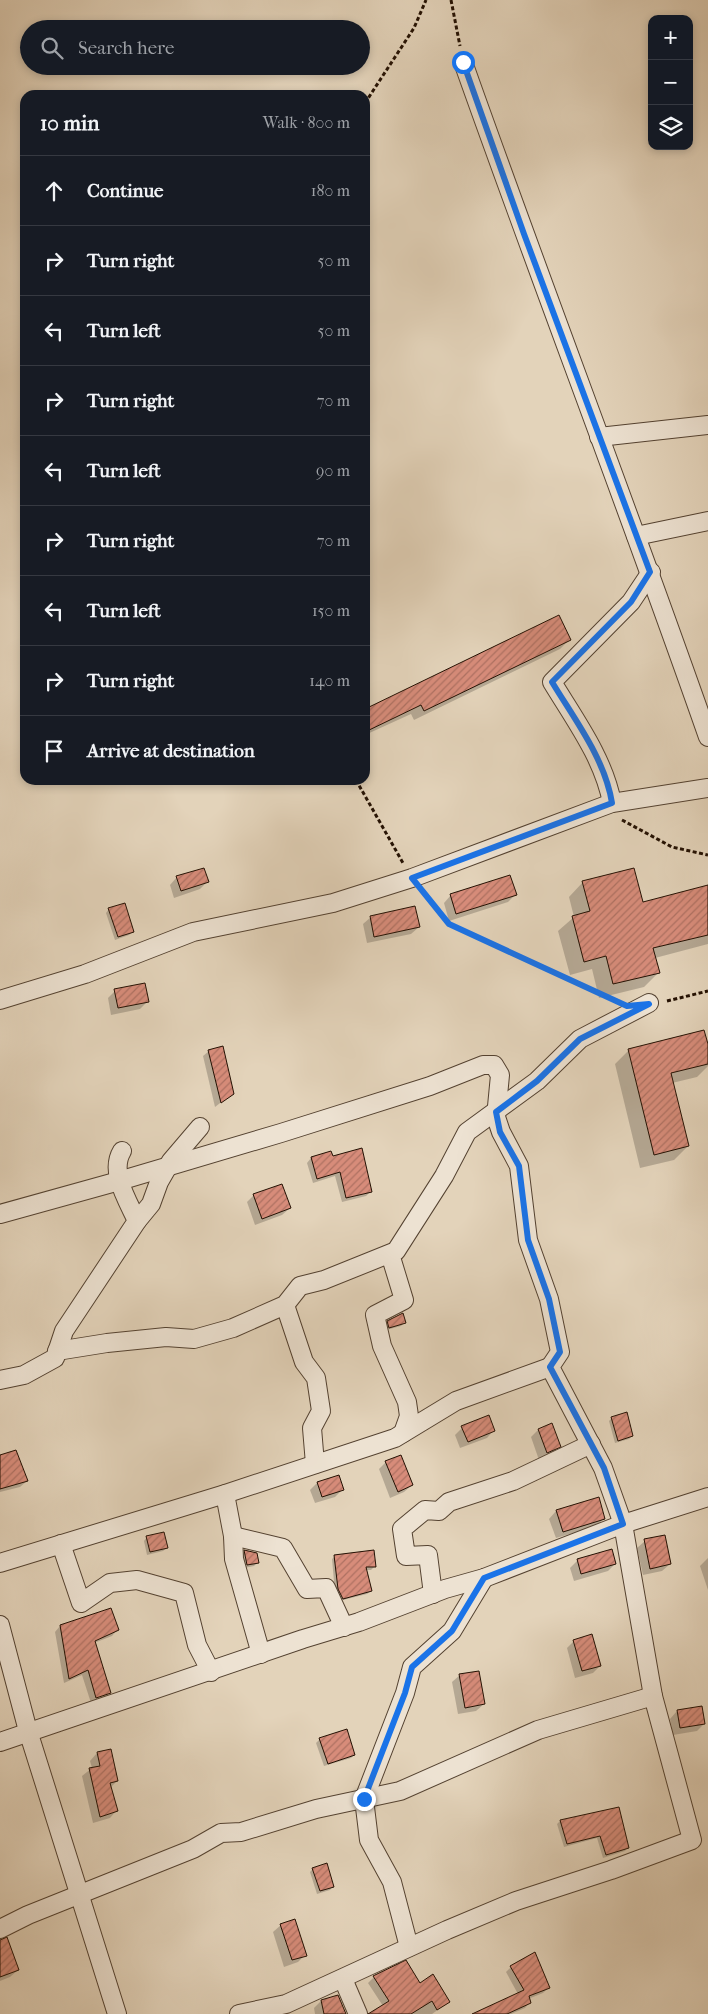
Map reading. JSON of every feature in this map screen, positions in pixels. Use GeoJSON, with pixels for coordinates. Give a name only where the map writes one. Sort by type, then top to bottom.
{"type":"FeatureCollection","features":[{"type":"Feature","properties":{"kind":"street"},"geometry":{"type":"LineString","coordinates":[[463,62],[650,572],[708,737]]}},
{"type":"Feature","properties":{"kind":"street"},"geometry":{"type":"LineString","coordinates":[[599,437],[708,425]]}},
{"type":"Feature","properties":{"kind":"street"},"geometry":{"type":"LineString","coordinates":[[636,536],[708,521]]}},
{"type":"Feature","properties":{"kind":"street"},"geometry":{"type":"LineString","coordinates":[[612,803],[609,785],[591,746],[552,682],[631,602],[650,572]]}},
{"type":"Feature","properties":{"kind":"street"},"geometry":{"type":"LineString","coordinates":[[0,1000],[84,974],[193,932],[333,903],[412,878],[612,803],[708,788]]}},
{"type":"Feature","properties":{"kind":"street"},"geometry":{"type":"LineString","coordinates":[[57,1351],[107,1343],[166,1337],[194,1339],[233,1328],[285,1305],[300,1286],[324,1280],[396,1252],[444,1176],[467,1132],[537,1081],[580,1039],[649,1004]]}},
{"type":"Feature","properties":{"kind":"street"},"geometry":{"type":"LineString","coordinates":[[0,1214],[119,1181],[421,1089],[483,1065],[494,1065],[500,1075],[496,1112],[500,1132],[519,1166],[528,1240],[549,1299],[560,1352],[550,1367],[456,1401],[395,1438],[225,1494],[0,1563]]}},
{"type":"Feature","properties":{"kind":"street"},"geometry":{"type":"LineString","coordinates":[[0,1380],[24,1375],[55,1358],[64,1331],[137,1221],[151,1204],[168,1166],[200,1127]]}},
{"type":"Feature","properties":{"kind":"street"},"geometry":{"type":"LineString","coordinates":[[122,1151],[117,1159],[119,1181],[137,1221]]}},
{"type":"Feature","properties":{"kind":"street"},"geometry":{"type":"LineString","coordinates":[[390,1254],[404,1300],[375,1315],[382,1346],[407,1402],[409,1416],[402,1433]]}},
{"type":"Feature","properties":{"kind":"street"},"geometry":{"type":"LineString","coordinates":[[285,1305],[304,1362],[316,1378],[321,1411],[312,1428],[315,1464]]}},
{"type":"Feature","properties":{"kind":"street"},"geometry":{"type":"LineString","coordinates":[[239,2014],[286,2004],[516,1901],[611,1870],[692,1840],[653,1696],[623,1524],[604,1468],[550,1367]]}},
{"type":"Feature","properties":{"kind":"street"},"geometry":{"type":"LineString","coordinates":[[433,1594],[428,1554],[406,1556],[402,1529],[425,1510],[439,1511],[449,1502],[513,1482],[591,1444]]}},
{"type":"Feature","properties":{"kind":"street"},"geometry":{"type":"LineString","coordinates":[[225,1494],[233,1536],[234,1559],[261,1654]]}},
{"type":"Feature","properties":{"kind":"street"},"geometry":{"type":"LineString","coordinates":[[0,1742],[28,1731],[344,1627],[433,1594],[484,1578],[623,1524],[708,1497]]}},
{"type":"Feature","properties":{"kind":"street"},"geometry":{"type":"LineString","coordinates":[[233,1536],[283,1548],[306,1589],[326,1588],[344,1627]]}},
{"type":"Feature","properties":{"kind":"street"},"geometry":{"type":"LineString","coordinates":[[60,1544],[81,1603],[110,1583],[137,1580],[184,1593],[197,1645],[211,1672]]}},
{"type":"Feature","properties":{"kind":"street"},"geometry":{"type":"LineString","coordinates":[[410,1947],[392,1882],[369,1840],[364,1799],[405,1693],[412,1667],[452,1631],[484,1578]]}},
{"type":"Feature","properties":{"kind":"street"},"geometry":{"type":"LineString","coordinates":[[0,1625],[28,1731],[117,2014]]}},
{"type":"Feature","properties":{"kind":"street"},"geometry":{"type":"LineString","coordinates":[[0,1929],[28,1915],[193,1849],[221,1833],[241,1832],[316,1810],[400,1791],[538,1730],[653,1696]]}},
{"type":"Feature","properties":{"kind":"street"},"geometry":{"type":"LineString","coordinates":[[343,1978],[358,2014]]}},
{"type":"Feature","properties":{"kind":"path"},"geometry":{"type":"LineString","coordinates":[[370,95],[414,28],[426,0]]}},
{"type":"Feature","properties":{"kind":"path"},"geometry":{"type":"LineString","coordinates":[[451,0],[463,62]]}},
{"type":"Feature","properties":{"kind":"path"},"geometry":{"type":"LineString","coordinates":[[359,785],[412,878],[449,924],[619,1002]]}},
{"type":"Feature","properties":{"kind":"path"},"geometry":{"type":"LineString","coordinates":[[612,803],[623,823],[672,847],[708,854]]}},
{"type":"Feature","properties":{"kind":"path"},"geometry":{"type":"LineString","coordinates":[[649,1004],[708,991]]}},
{"type":"Feature","properties":{"kind":"building"},"geometry":{"type":"Polygon","coordinates":[[[559,615],[571,640],[424,711],[421,705],[370,730],[370,707],[559,615]]]}},
{"type":"Feature","properties":{"kind":"building"},"geometry":{"type":"Polygon","coordinates":[[[204,868],[209,882],[181,891],[176,876],[204,868]]]}},
{"type":"Feature","properties":{"kind":"building"},"geometry":{"type":"Polygon","coordinates":[[[634,868],[643,902],[708,885],[708,935],[653,948],[660,973],[613,984],[606,956],[584,962],[572,916],[590,911],[582,881],[634,868]]]}},
{"type":"Feature","properties":{"kind":"building"},"geometry":{"type":"Polygon","coordinates":[[[510,875],[517,895],[456,914],[450,894],[510,875]]]}},
{"type":"Feature","properties":{"kind":"building"},"geometry":{"type":"Polygon","coordinates":[[[125,903],[134,932],[118,937],[108,908],[125,903]]]}},
{"type":"Feature","properties":{"kind":"building"},"geometry":{"type":"Polygon","coordinates":[[[415,906],[420,927],[374,937],[370,916],[415,906]]]}},
{"type":"Feature","properties":{"kind":"building"},"geometry":{"type":"Polygon","coordinates":[[[145,983],[149,1002],[118,1008],[114,989],[145,983]]]}},
{"type":"Feature","properties":{"kind":"building"},"geometry":{"type":"Polygon","coordinates":[[[704,1030],[708,1044],[708,1064],[671,1073],[689,1146],[654,1155],[628,1049],[704,1030]]]}},
{"type":"Feature","properties":{"kind":"building"},"geometry":{"type":"Polygon","coordinates":[[[223,1046],[234,1094],[221,1103],[208,1050],[223,1046]]]}},
{"type":"Feature","properties":{"kind":"building"},"geometry":{"type":"Polygon","coordinates":[[[362,1148],[372,1192],[346,1198],[340,1172],[317,1179],[311,1157],[331,1151],[333,1156],[362,1148]]]}},
{"type":"Feature","properties":{"kind":"building"},"geometry":{"type":"Polygon","coordinates":[[[282,1184],[291,1208],[262,1219],[253,1194],[282,1184]]]}},
{"type":"Feature","properties":{"kind":"building"},"geometry":{"type":"Polygon","coordinates":[[[403,1313],[406,1323],[389,1328],[387,1321],[403,1313]]]}},
{"type":"Feature","properties":{"kind":"building"},"geometry":{"type":"Polygon","coordinates":[[[627,1412],[633,1436],[618,1441],[611,1417],[627,1412]]]}},
{"type":"Feature","properties":{"kind":"building"},"geometry":{"type":"Polygon","coordinates":[[[489,1415],[495,1431],[468,1442],[461,1426],[489,1415]]]}},
{"type":"Feature","properties":{"kind":"building"},"geometry":{"type":"Polygon","coordinates":[[[552,1423],[561,1447],[547,1453],[538,1429],[552,1423]]]}},
{"type":"Feature","properties":{"kind":"building"},"geometry":{"type":"Polygon","coordinates":[[[16,1450],[28,1481],[0,1489],[0,1455],[16,1450]]]}},
{"type":"Feature","properties":{"kind":"building"},"geometry":{"type":"Polygon","coordinates":[[[401,1455],[413,1485],[398,1492],[385,1461],[401,1455]]]}},
{"type":"Feature","properties":{"kind":"building"},"geometry":{"type":"Polygon","coordinates":[[[339,1475],[344,1490],[322,1497],[317,1482],[339,1475]]]}},
{"type":"Feature","properties":{"kind":"building"},"geometry":{"type":"Polygon","coordinates":[[[599,1497],[605,1519],[563,1532],[556,1510],[599,1497]]]}},
{"type":"Feature","properties":{"kind":"building"},"geometry":{"type":"Polygon","coordinates":[[[164,1532],[168,1548],[150,1552],[146,1536],[164,1532]]]}},
{"type":"Feature","properties":{"kind":"building"},"geometry":{"type":"Polygon","coordinates":[[[665,1535],[671,1564],[650,1569],[644,1539],[665,1535]]]}},
{"type":"Feature","properties":{"kind":"building"},"geometry":{"type":"Polygon","coordinates":[[[612,1549],[616,1564],[581,1574],[577,1559],[612,1549]]]}},
{"type":"Feature","properties":{"kind":"building"},"geometry":{"type":"Polygon","coordinates":[[[244,1550],[257,1553],[259,1563],[247,1565],[244,1550]]]}},
{"type":"Feature","properties":{"kind":"building"},"geometry":{"type":"Polygon","coordinates":[[[374,1550],[376,1567],[366,1567],[372,1591],[343,1599],[338,1589],[334,1555],[374,1550]]]}},
{"type":"Feature","properties":{"kind":"building"},"geometry":{"type":"Polygon","coordinates":[[[111,1608],[119,1630],[95,1641],[111,1693],[96,1698],[88,1670],[69,1679],[60,1625],[111,1608]]]}},
{"type":"Feature","properties":{"kind":"building"},"geometry":{"type":"Polygon","coordinates":[[[592,1634],[601,1666],[582,1671],[573,1640],[592,1634]]]}},
{"type":"Feature","properties":{"kind":"building"},"geometry":{"type":"Polygon","coordinates":[[[479,1671],[485,1704],[465,1708],[459,1674],[479,1671]]]}},
{"type":"Feature","properties":{"kind":"building"},"geometry":{"type":"Polygon","coordinates":[[[702,1706],[705,1724],[680,1728],[677,1710],[702,1706]]]}},
{"type":"Feature","properties":{"kind":"building"},"geometry":{"type":"Polygon","coordinates":[[[347,1729],[355,1755],[328,1764],[319,1738],[347,1729]]]}},
{"type":"Feature","properties":{"kind":"building"},"geometry":{"type":"Polygon","coordinates":[[[111,1749],[118,1781],[110,1783],[118,1811],[100,1817],[89,1768],[100,1766],[97,1752],[111,1749]]]}},
{"type":"Feature","properties":{"kind":"building"},"geometry":{"type":"Polygon","coordinates":[[[619,1807],[629,1848],[606,1855],[600,1836],[567,1844],[560,1820],[619,1807]]]}},
{"type":"Feature","properties":{"kind":"building"},"geometry":{"type":"Polygon","coordinates":[[[327,1863],[334,1887],[320,1891],[312,1868],[327,1863]]]}},
{"type":"Feature","properties":{"kind":"building"},"geometry":{"type":"Polygon","coordinates":[[[295,1919],[307,1956],[292,1960],[280,1924],[295,1919]]]}},
{"type":"Feature","properties":{"kind":"building"},"geometry":{"type":"Polygon","coordinates":[[[7,1937],[19,1970],[0,1977],[0,1940],[7,1937]]]}},
{"type":"Feature","properties":{"kind":"building"},"geometry":{"type":"Polygon","coordinates":[[[535,1952],[550,1988],[529,1996],[531,2003],[507,2014],[472,2014],[524,1990],[510,1966],[535,1952]]]}},
{"type":"Feature","properties":{"kind":"building"},"geometry":{"type":"Polygon","coordinates":[[[406,1960],[420,1983],[433,1974],[450,2002],[437,2010],[432,2001],[411,2014],[368,2014],[389,2001],[373,1976],[406,1960]]]}},
{"type":"Feature","properties":{"kind":"building"},"geometry":{"type":"Polygon","coordinates":[[[338,1995],[346,2014],[324,2014],[321,2000],[338,1995]]]}},
{"type":"Feature","properties":{"kind":"route"},"geometry":{"type":"LineString","coordinates":[[364,1799],[405,1693],[412,1667],[452,1631],[484,1578],[623,1524],[604,1468],[550,1367],[560,1352],[549,1299],[528,1240],[519,1166],[500,1132],[496,1112],[537,1081],[580,1039],[649,1004],[627,1006],[545,966],[449,924],[412,878],[612,803],[609,785],[591,746],[552,682],[587,644],[631,602],[650,572],[524,234],[463,62]]}}]}
